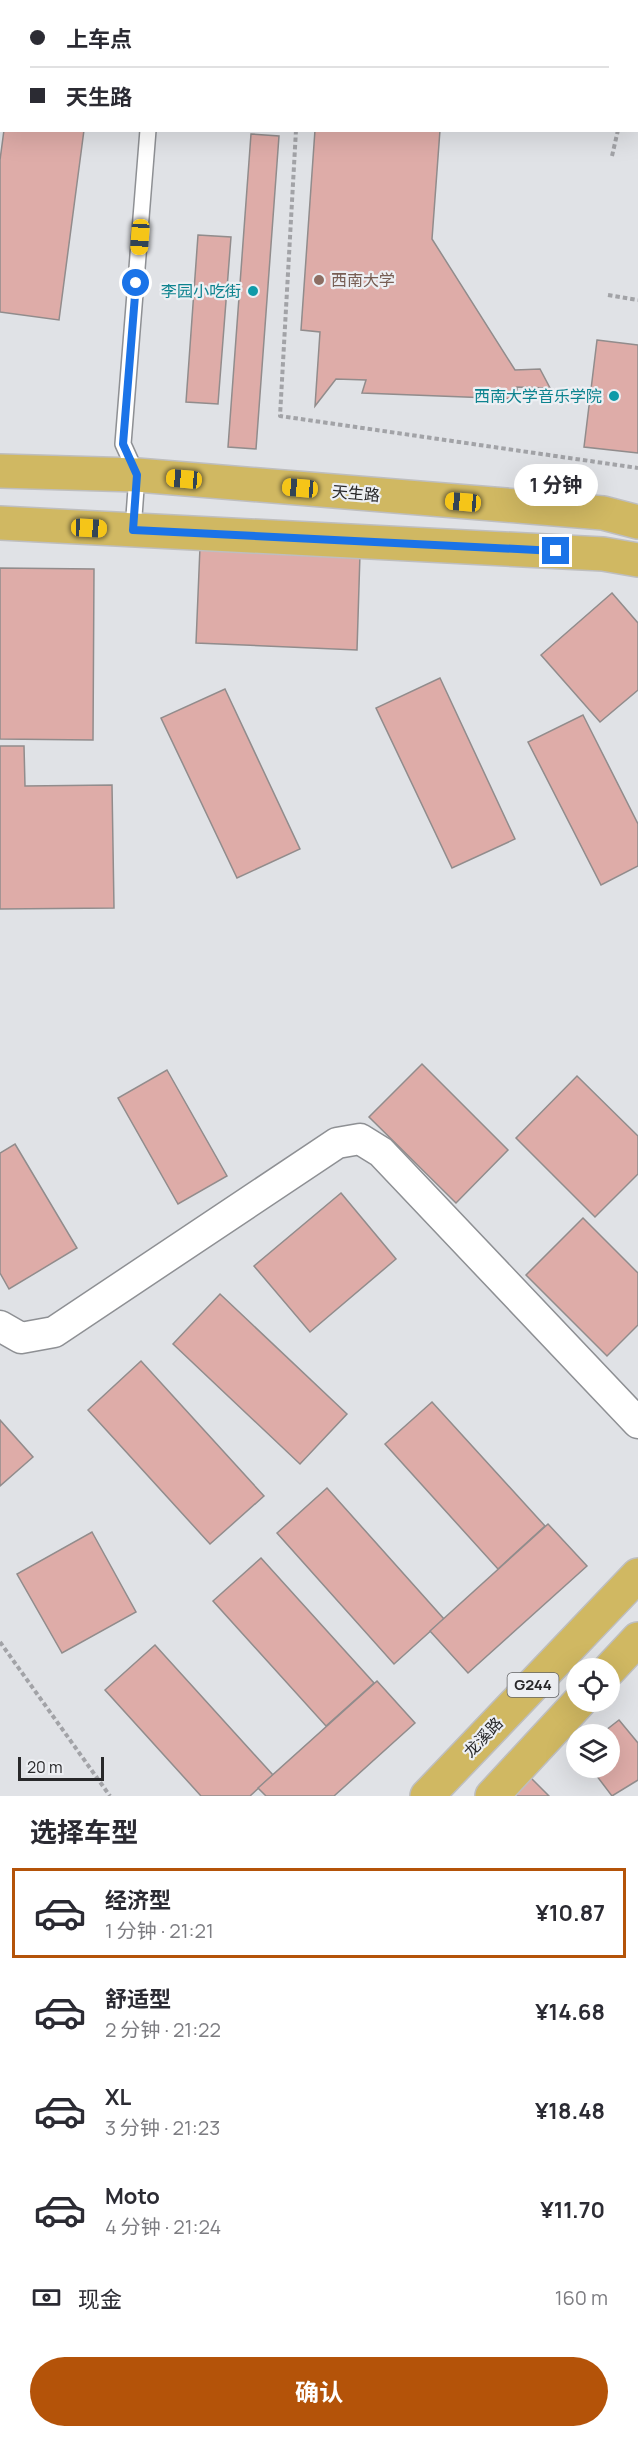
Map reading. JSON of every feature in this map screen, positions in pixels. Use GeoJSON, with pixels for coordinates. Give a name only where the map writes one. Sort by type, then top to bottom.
{"type":"FeatureCollection","features":[{"type":"Feature","properties":{"kind":"highway","name":"天生路"},"geometry":{"type":"LineString","coordinates":[[0,471],[137,475],[603,513],[638,522]]}},
{"type":"Feature","properties":{"kind":"highway"},"geometry":{"type":"LineString","coordinates":[[0,523],[603,554],[638,560]]}},
{"type":"Feature","properties":{"kind":"highway","name":"龙溪路"},"geometry":{"type":"LineString","coordinates":[[427,1796],[638,1575]]}},
{"type":"Feature","properties":{"kind":"highway"},"geometry":{"type":"LineString","coordinates":[[620,1658],[638,1639]]}},
{"type":"Feature","properties":{"kind":"highway","name":"G244"},"geometry":{"type":"LineString","coordinates":[[492,1796],[570,1712]]}},
{"type":"Feature","properties":{"kind":"street"},"geometry":{"type":"LineString","coordinates":[[0,1326],[21,1338],[54,1332],[337,1143],[360,1139],[381,1152],[638,1423]]}},
{"type":"Feature","properties":{"kind":"lane"},"geometry":{"type":"LineString","coordinates":[[133,530],[137,475],[123,444],[148,132]]}},
{"type":"Feature","properties":{"kind":"path"},"geometry":{"type":"LineString","coordinates":[[296,132],[280,416],[638,468]]}},
{"type":"Feature","properties":{"kind":"path"},"geometry":{"type":"LineString","coordinates":[[612,156],[618,132]]}},
{"type":"Feature","properties":{"kind":"path"},"geometry":{"type":"LineString","coordinates":[[608,296],[638,300]]}},
{"type":"Feature","properties":{"kind":"path"},"geometry":{"type":"LineString","coordinates":[[0,1642],[110,1796]]}},
{"type":"Feature","properties":{"kind":"building"},"geometry":{"type":"Polygon","coordinates":[[[4,132],[84,132],[59,320],[0,312],[0,160],[4,132]]]}},
{"type":"Feature","properties":{"kind":"building"},"geometry":{"type":"Polygon","coordinates":[[[315,132],[440,132],[432,239],[515,370],[540,369],[550,388],[517,387],[517,399],[362,393],[366,380],[336,379],[315,406],[320,332],[301,330],[315,132]]]}},
{"type":"Feature","properties":{"kind":"building","name":"李园小吃街"},"geometry":{"type":"Polygon","coordinates":[[[251,134],[279,136],[256,449],[228,447],[251,134]]]}},
{"type":"Feature","properties":{"kind":"building"},"geometry":{"type":"Polygon","coordinates":[[[198,235],[231,237],[218,404],[186,402],[198,235]]]}},
{"type":"Feature","properties":{"kind":"building","name":"西南大学音乐学院"},"geometry":{"type":"Polygon","coordinates":[[[597,340],[638,345],[638,453],[584,447],[597,340]]]}},
{"type":"Feature","properties":{"kind":"building"},"geometry":{"type":"Polygon","coordinates":[[[200,547],[360,554],[357,650],[196,643],[200,547]]]}},
{"type":"Feature","properties":{"kind":"building"},"geometry":{"type":"Polygon","coordinates":[[[0,568],[94,569],[93,740],[0,739],[0,568]]]}},
{"type":"Feature","properties":{"kind":"building"},"geometry":{"type":"Polygon","coordinates":[[[612,593],[638,623],[638,690],[600,722],[541,655],[612,593]]]}},
{"type":"Feature","properties":{"kind":"building"},"geometry":{"type":"Polygon","coordinates":[[[440,678],[515,839],[452,868],[376,708],[440,678]]]}},
{"type":"Feature","properties":{"kind":"building"},"geometry":{"type":"Polygon","coordinates":[[[225,689],[300,849],[237,878],[161,718],[225,689]]]}},
{"type":"Feature","properties":{"kind":"building"},"geometry":{"type":"Polygon","coordinates":[[[583,715],[638,824],[638,866],[601,885],[528,742],[583,715]]]}},
{"type":"Feature","properties":{"kind":"building"},"geometry":{"type":"Polygon","coordinates":[[[0,746],[24,746],[25,786],[112,785],[114,908],[0,909],[0,746]]]}},
{"type":"Feature","properties":{"kind":"building"},"geometry":{"type":"Polygon","coordinates":[[[422,1064],[508,1150],[456,1203],[369,1117],[422,1064]]]}},
{"type":"Feature","properties":{"kind":"building"},"geometry":{"type":"Polygon","coordinates":[[[167,1070],[227,1176],[178,1204],[118,1098],[167,1070]]]}},
{"type":"Feature","properties":{"kind":"building"},"geometry":{"type":"Polygon","coordinates":[[[577,1076],[638,1136],[638,1174],[595,1217],[516,1138],[577,1076]]]}},
{"type":"Feature","properties":{"kind":"building"},"geometry":{"type":"Polygon","coordinates":[[[15,1144],[77,1248],[9,1289],[0,1273],[0,1153],[15,1144]]]}},
{"type":"Feature","properties":{"kind":"building"},"geometry":{"type":"Polygon","coordinates":[[[341,1193],[396,1259],[310,1332],[254,1266],[341,1193]]]}},
{"type":"Feature","properties":{"kind":"building"},"geometry":{"type":"Polygon","coordinates":[[[583,1218],[638,1273],[638,1325],[607,1356],[526,1275],[583,1218]]]}},
{"type":"Feature","properties":{"kind":"building"},"geometry":{"type":"Polygon","coordinates":[[[220,1294],[347,1414],[300,1464],[173,1344],[220,1294]]]}},
{"type":"Feature","properties":{"kind":"building"},"geometry":{"type":"Polygon","coordinates":[[[141,1361],[264,1496],[210,1544],[88,1410],[141,1361]]]}},
{"type":"Feature","properties":{"kind":"building"},"geometry":{"type":"Polygon","coordinates":[[[432,1402],[545,1526],[498,1569],[385,1444],[432,1402]]]}},
{"type":"Feature","properties":{"kind":"building"},"geometry":{"type":"Polygon","coordinates":[[[0,1420],[33,1457],[0,1486],[0,1420]]]}},
{"type":"Feature","properties":{"kind":"building"},"geometry":{"type":"Polygon","coordinates":[[[327,1488],[444,1619],[394,1664],[277,1533],[327,1488]]]}},
{"type":"Feature","properties":{"kind":"building"},"geometry":{"type":"Polygon","coordinates":[[[548,1524],[587,1566],[468,1673],[430,1631],[548,1524]]]}},
{"type":"Feature","properties":{"kind":"building"},"geometry":{"type":"Polygon","coordinates":[[[92,1532],[136,1612],[62,1653],[17,1574],[92,1532]]]}},
{"type":"Feature","properties":{"kind":"building"},"geometry":{"type":"Polygon","coordinates":[[[261,1558],[374,1683],[326,1726],[213,1601],[261,1558]]]}},
{"type":"Feature","properties":{"kind":"building"},"geometry":{"type":"Polygon","coordinates":[[[155,1645],[273,1775],[250,1796],[201,1796],[105,1690],[155,1645]]]}},
{"type":"Feature","properties":{"kind":"building"},"geometry":{"type":"Polygon","coordinates":[[[377,1681],[415,1723],[334,1796],[266,1796],[258,1788],[377,1681]]]}},
{"type":"Feature","properties":{"kind":"building"},"geometry":{"type":"Polygon","coordinates":[[[619,1720],[638,1743],[638,1780],[612,1796],[598,1778],[620,1778],[620,1724],[614,1724],[619,1720]]]}},
{"type":"Feature","properties":{"kind":"building"},"geometry":{"type":"Polygon","coordinates":[[[530,1777],[549,1796],[511,1796],[530,1777]]]}},
{"type":"Feature","properties":{"kind":"place","name":"西南大学"},"geometry":{"type":"Point","coordinates":[319,280]}},
{"type":"Feature","properties":{"kind":"place","name":"李园小吃街"},"geometry":{"type":"Point","coordinates":[253,291]}},
{"type":"Feature","properties":{"kind":"place","name":"西南大学音乐学院"},"geometry":{"type":"Point","coordinates":[614,396]}},
{"type":"Feature","properties":{"kind":"route"},"geometry":{"type":"LineString","coordinates":[[136,283],[123,444],[137,475],[133,530],[556,551]]}}]}
